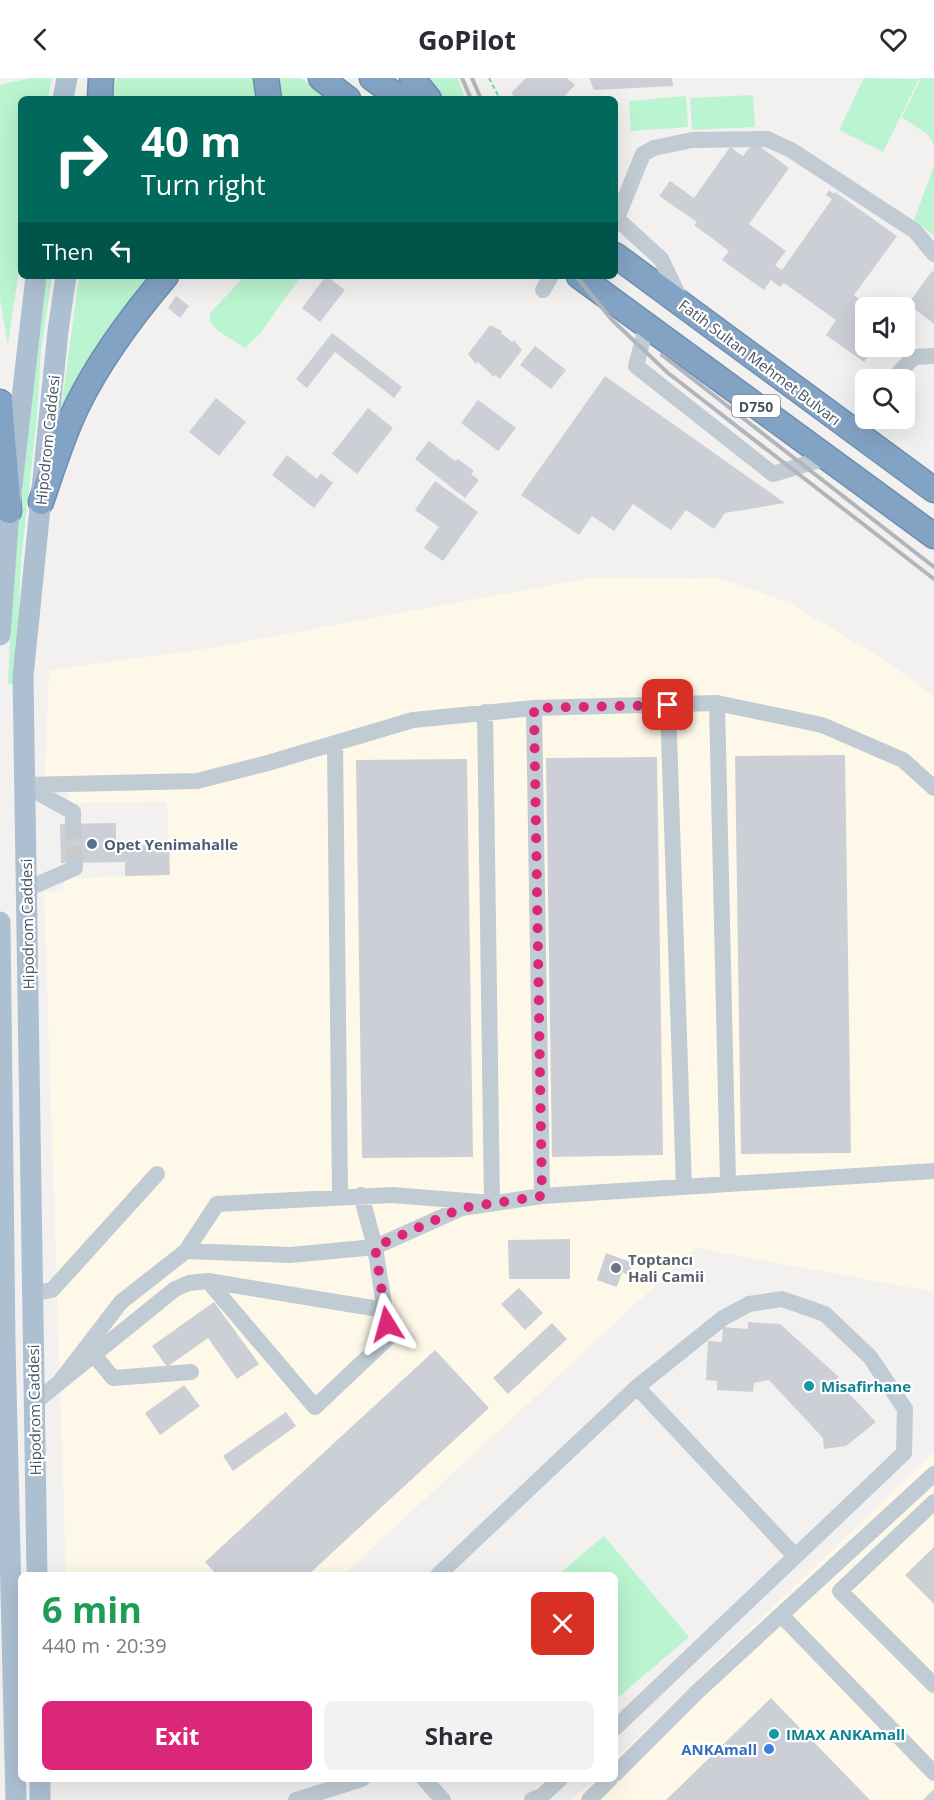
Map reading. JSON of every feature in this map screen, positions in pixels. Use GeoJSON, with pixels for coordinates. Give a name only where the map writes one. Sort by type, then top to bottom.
{"type":"FeatureCollection","features":[{"type":"Feature","properties":{"kind":"highway"},"geometry":{"type":"LineString","coordinates":[[99,78],[100,96]]}},
{"type":"Feature","properties":{"kind":"highway"},"geometry":{"type":"LineString","coordinates":[[266,78],[269,96]]}},
{"type":"Feature","properties":{"kind":"highway"},"geometry":{"type":"LineString","coordinates":[[321,78],[344,96]]}},
{"type":"Feature","properties":{"kind":"highway"},"geometry":{"type":"LineString","coordinates":[[372,78],[397,96]]}},
{"type":"Feature","properties":{"kind":"highway"},"geometry":{"type":"LineString","coordinates":[[412,78],[427,96]]}},
{"type":"Feature","properties":{"kind":"highway","name":"Fatih Sultan Mehmet Bulvarı"},"geometry":{"type":"LineString","coordinates":[[618,257],[682,304],[855,419]]}},
{"type":"Feature","properties":{"kind":"highway"},"geometry":{"type":"LineString","coordinates":[[41,502],[76,408],[93,376],[120,334],[164,279]]}},
{"type":"Feature","properties":{"kind":"highway","name":"D750"},"geometry":{"type":"LineString","coordinates":[[583,279],[646,328],[934,536]]}},
{"type":"Feature","properties":{"kind":"highway"},"geometry":{"type":"LineString","coordinates":[[0,402],[9,511]]}},
{"type":"Feature","properties":{"kind":"highway","name":"Fatih Sultan Mehmet Bulvarı"},"geometry":{"type":"LineString","coordinates":[[867,429],[934,490]]}},
{"type":"Feature","properties":{"kind":"main road"},"geometry":{"type":"LineString","coordinates":[[64,96],[67,78]]}},
{"type":"Feature","properties":{"kind":"main road"},"geometry":{"type":"LineString","coordinates":[[93,96],[99,78]]}},
{"type":"Feature","properties":{"kind":"main road","name":"Hipodrom Caddesi"},"geometry":{"type":"LineString","coordinates":[[0,635],[2,578],[36,279]]}},
{"type":"Feature","properties":{"kind":"main road","name":"Hipodrom Caddesi"},"geometry":{"type":"LineString","coordinates":[[37,1572],[23,676],[58,331],[66,279]]}},
{"type":"Feature","properties":{"kind":"main road","name":"Hipodrom Caddesi"},"geometry":{"type":"LineString","coordinates":[[0,922],[7,1750],[16,1800]]}},
{"type":"Feature","properties":{"kind":"main road"},"geometry":{"type":"LineString","coordinates":[[40,1782],[40,1800]]}},
{"type":"Feature","properties":{"kind":"street"},"geometry":{"type":"LineString","coordinates":[[618,213],[643,154],[654,148],[692,140],[767,139],[791,150],[915,231],[934,254]]}},
{"type":"Feature","properties":{"kind":"street"},"geometry":{"type":"LineString","coordinates":[[618,220],[661,259],[682,304]]}},
{"type":"Feature","properties":{"kind":"street"},"geometry":{"type":"LineString","coordinates":[[646,328],[636,366],[773,474],[829,458]]}},
{"type":"Feature","properties":{"kind":"street"},"geometry":{"type":"LineString","coordinates":[[903,369],[914,357],[934,356]]}},
{"type":"Feature","properties":{"kind":"street"},"geometry":{"type":"LineString","coordinates":[[24,785],[197,781],[335,744],[413,720],[534,708],[717,703],[822,725],[903,760],[934,788],[934,793]]}},
{"type":"Feature","properties":{"kind":"street"},"geometry":{"type":"LineString","coordinates":[[717,703],[728,1184]]}},
{"type":"Feature","properties":{"kind":"street"},"geometry":{"type":"LineString","coordinates":[[668,705],[684,1187]]}},
{"type":"Feature","properties":{"kind":"street"},"geometry":{"type":"LineString","coordinates":[[534,708],[542,1196]]}},
{"type":"Feature","properties":{"kind":"street"},"geometry":{"type":"LineString","coordinates":[[485,712],[492,1203]]}},
{"type":"Feature","properties":{"kind":"street"},"geometry":{"type":"LineString","coordinates":[[335,744],[340,1196]]}},
{"type":"Feature","properties":{"kind":"street"},"geometry":{"type":"LineString","coordinates":[[24,785],[73,812],[73,824]]}},
{"type":"Feature","properties":{"kind":"street"},"geometry":{"type":"LineString","coordinates":[[27,889],[75,868],[75,862]]}},
{"type":"Feature","properties":{"kind":"street"},"geometry":{"type":"LineString","coordinates":[[186,1251],[290,1256],[375,1247],[462,1208],[542,1196],[934,1171]]}},
{"type":"Feature","properties":{"kind":"street"},"geometry":{"type":"LineString","coordinates":[[31,1294],[52,1290],[157,1174]]}},
{"type":"Feature","properties":{"kind":"street"},"geometry":{"type":"LineString","coordinates":[[57,1384],[122,1302],[186,1251],[217,1204],[361,1195],[392,1195],[492,1203]]}},
{"type":"Feature","properties":{"kind":"street"},"geometry":{"type":"LineString","coordinates":[[208,1281],[315,1407],[389,1337],[375,1247],[361,1195]]}},
{"type":"Feature","properties":{"kind":"street"},"geometry":{"type":"LineString","coordinates":[[34,1403],[175,1290],[189,1283],[208,1281],[385,1310]]}},
{"type":"Feature","properties":{"kind":"street"},"geometry":{"type":"LineString","coordinates":[[441,1572],[637,1387],[723,1318],[749,1304],[782,1299],[825,1314],[870,1357],[905,1409],[904,1453],[618,1725]]}},
{"type":"Feature","properties":{"kind":"street"},"geometry":{"type":"LineString","coordinates":[[94,1355],[113,1378],[191,1372]]}},
{"type":"Feature","properties":{"kind":"street"},"geometry":{"type":"LineString","coordinates":[[637,1387],[795,1556]]}},
{"type":"Feature","properties":{"kind":"street"},"geometry":{"type":"LineString","coordinates":[[618,1771],[698,1692],[934,1474]]}},
{"type":"Feature","properties":{"kind":"street"},"geometry":{"type":"LineString","coordinates":[[840,1591],[934,1502]]}},
{"type":"Feature","properties":{"kind":"street"},"geometry":{"type":"LineString","coordinates":[[826,1576],[934,1685]]}},
{"type":"Feature","properties":{"kind":"street"},"geometry":{"type":"LineString","coordinates":[[782,1616],[934,1773]]}},
{"type":"Feature","properties":{"kind":"street"},"geometry":{"type":"LineString","coordinates":[[296,1800],[353,1782]]}},
{"type":"Feature","properties":{"kind":"street"},"geometry":{"type":"LineString","coordinates":[[427,1782],[443,1800]]}},
{"type":"Feature","properties":{"kind":"street"},"geometry":{"type":"LineString","coordinates":[[532,1800],[542,1797],[557,1782]]}},
{"type":"Feature","properties":{"kind":"street"},"geometry":{"type":"LineString","coordinates":[[589,1800],[607,1782]]}},
{"type":"Feature","properties":{"kind":"path"},"geometry":{"type":"LineString","coordinates":[[489,78],[498,96]]}},
{"type":"Feature","properties":{"kind":"shaded area"},"geometry":{"type":"Polygon","coordinates":[[[595,577],[696,579],[715,577],[791,604],[886,661],[934,696],[934,1292],[696,1248],[346,1572],[66,1572],[44,892],[63,891],[64,878],[170,875],[167,802],[69,803],[68,776],[45,777],[49,670],[204,649],[595,577]]]}},
{"type":"Feature","properties":{"kind":"shaded area"},"geometry":{"type":"Polygon","coordinates":[[[934,1452],[934,1800],[572,1800],[591,1782],[618,1782],[618,1756],[934,1452]]]}},
{"type":"Feature","properties":{"kind":"green space"},"geometry":{"type":"Polygon","coordinates":[[[30,78],[52,78],[49,96],[18,96],[18,277],[8,345],[0,299],[0,85],[30,78]]]}},
{"type":"Feature","properties":{"kind":"green space"},"geometry":{"type":"Polygon","coordinates":[[[116,78],[259,78],[262,96],[113,96],[116,78]]]}},
{"type":"Feature","properties":{"kind":"green space"},"geometry":{"type":"Polygon","coordinates":[[[274,78],[301,78],[327,96],[277,96],[274,78]]]}},
{"type":"Feature","properties":{"kind":"green space"},"geometry":{"type":"Polygon","coordinates":[[[425,78],[458,78],[464,96],[440,96],[425,78]]]}},
{"type":"Feature","properties":{"kind":"green space"},"geometry":{"type":"Polygon","coordinates":[[[864,78],[919,79],[883,152],[839,130],[864,78]]]}},
{"type":"Feature","properties":{"kind":"green space"},"geometry":{"type":"Polygon","coordinates":[[[921,78],[934,78],[934,145],[928,135],[902,117],[921,78]]]}},
{"type":"Feature","properties":{"kind":"green space"},"geometry":{"type":"Polygon","coordinates":[[[753,95],[755,127],[692,130],[690,98],[753,95]]]}},
{"type":"Feature","properties":{"kind":"green space"},"geometry":{"type":"Polygon","coordinates":[[[686,96],[688,127],[631,131],[629,101],[686,96]]]}},
{"type":"Feature","properties":{"kind":"green space"},"geometry":{"type":"Polygon","coordinates":[[[934,166],[934,234],[933,235],[914,220],[934,166]]]}},
{"type":"Feature","properties":{"kind":"green space"},"geometry":{"type":"Polygon","coordinates":[[[44,279],[52,279],[41,351],[37,416],[21,561],[16,685],[8,684],[13,565],[44,279]]]}},
{"type":"Feature","properties":{"kind":"green space"},"geometry":{"type":"Polygon","coordinates":[[[79,279],[153,279],[59,425],[79,279]]]}},
{"type":"Feature","properties":{"kind":"green space"},"geometry":{"type":"Polygon","coordinates":[[[242,279],[299,279],[260,334],[245,348],[217,330],[210,322],[210,313],[242,279]]]}},
{"type":"Feature","properties":{"kind":"green space"},"geometry":{"type":"Polygon","coordinates":[[[604,1536],[689,1637],[618,1697],[618,1572],[562,1572],[604,1536]]]}},
{"type":"Feature","properties":{"kind":"building"},"geometry":{"type":"Polygon","coordinates":[[[526,78],[567,78],[575,85],[565,96],[514,96],[511,93],[526,78]]]}},
{"type":"Feature","properties":{"kind":"building"},"geometry":{"type":"Polygon","coordinates":[[[589,78],[672,78],[673,86],[594,90],[589,78]]]}},
{"type":"Feature","properties":{"kind":"building"},"geometry":{"type":"Polygon","coordinates":[[[754,142],[789,168],[749,224],[786,251],[775,265],[782,270],[832,199],[826,195],[829,190],[897,236],[854,295],[857,297],[855,356],[826,335],[836,320],[784,283],[780,287],[771,280],[764,290],[722,260],[729,251],[694,225],[697,222],[659,196],[670,181],[694,198],[730,147],[743,156],[754,142]]]}},
{"type":"Feature","properties":{"kind":"building"},"geometry":{"type":"Polygon","coordinates":[[[932,271],[934,272],[934,324],[915,309],[915,297],[913,297],[932,271]]]}},
{"type":"Feature","properties":{"kind":"building"},"geometry":{"type":"Polygon","coordinates":[[[324,279],[330,279],[345,290],[320,322],[302,308],[324,279]]]}},
{"type":"Feature","properties":{"kind":"building"},"geometry":{"type":"Polygon","coordinates":[[[176,296],[189,306],[180,318],[168,308],[176,296]]]}},
{"type":"Feature","properties":{"kind":"building"},"geometry":{"type":"Polygon","coordinates":[[[490,325],[502,331],[501,333],[512,342],[514,340],[522,350],[500,379],[495,375],[494,377],[478,362],[476,364],[468,354],[490,325]]]}},
{"type":"Feature","properties":{"kind":"building"},"geometry":{"type":"Polygon","coordinates":[[[332,333],[402,387],[394,398],[335,352],[307,388],[296,379],[332,333]]]}},
{"type":"Feature","properties":{"kind":"building"},"geometry":{"type":"Polygon","coordinates":[[[535,346],[566,370],[551,389],[520,365],[535,346]]]}},
{"type":"Feature","properties":{"kind":"building"},"geometry":{"type":"Polygon","coordinates":[[[857,357],[868,357],[864,362],[857,357]]]}},
{"type":"Feature","properties":{"kind":"building"},"geometry":{"type":"Polygon","coordinates":[[[605,376],[785,503],[725,513],[714,529],[686,510],[671,530],[633,504],[614,531],[592,516],[579,535],[521,495],[605,376]]]}},
{"type":"Feature","properties":{"kind":"building"},"geometry":{"type":"Polygon","coordinates":[[[216,398],[246,422],[219,456],[189,432],[216,398]]]}},
{"type":"Feature","properties":{"kind":"building"},"geometry":{"type":"Polygon","coordinates":[[[478,400],[516,428],[498,451],[461,423],[478,400]]]}},
{"type":"Feature","properties":{"kind":"building"},"geometry":{"type":"Polygon","coordinates":[[[368,408],[393,428],[357,474],[332,454],[368,408]]]}},
{"type":"Feature","properties":{"kind":"building"},"geometry":{"type":"Polygon","coordinates":[[[429,441],[455,461],[458,459],[474,471],[471,474],[479,480],[465,498],[415,459],[429,441]]]}},
{"type":"Feature","properties":{"kind":"building"},"geometry":{"type":"Polygon","coordinates":[[[287,455],[317,479],[321,473],[333,483],[314,508],[272,475],[287,455]]]}},
{"type":"Feature","properties":{"kind":"building"},"geometry":{"type":"Polygon","coordinates":[[[435,481],[478,512],[443,561],[424,548],[439,527],[415,510],[435,481]]]}},
{"type":"Feature","properties":{"kind":"building"},"geometry":{"type":"Polygon","coordinates":[[[845,755],[851,1153],[741,1154],[735,756],[845,755]]]}},
{"type":"Feature","properties":{"kind":"building"},"geometry":{"type":"Polygon","coordinates":[[[657,757],[663,1155],[552,1157],[546,758],[657,757]]]}},
{"type":"Feature","properties":{"kind":"building"},"geometry":{"type":"Polygon","coordinates":[[[467,759],[473,1157],[362,1158],[356,760],[467,759]]]}},
{"type":"Feature","properties":{"kind":"building"},"geometry":{"type":"Polygon","coordinates":[[[116,823],[116,846],[169,845],[170,875],[125,876],[125,862],[61,863],[60,824],[116,823]]]}},
{"type":"Feature","properties":{"kind":"building"},"geometry":{"type":"Polygon","coordinates":[[[570,1239],[570,1279],[509,1279],[508,1240],[570,1239]]]}},
{"type":"Feature","properties":{"kind":"building","name":"Toptancı Hali Camii"},"geometry":{"type":"Polygon","coordinates":[[[606,1253],[633,1263],[628,1275],[622,1272],[617,1287],[597,1280],[606,1253]]]}},
{"type":"Feature","properties":{"kind":"building"},"geometry":{"type":"Polygon","coordinates":[[[519,1288],[543,1313],[525,1330],[501,1304],[519,1288]]]}},
{"type":"Feature","properties":{"kind":"building"},"geometry":{"type":"Polygon","coordinates":[[[214,1302],[259,1364],[237,1379],[208,1338],[167,1367],[152,1346],[214,1302]]]}},
{"type":"Feature","properties":{"kind":"building","name":"Misafirhane"},"geometry":{"type":"Polygon","coordinates":[[[748,1322],[780,1324],[839,1377],[836,1380],[876,1422],[846,1446],[824,1449],[823,1438],[769,1380],[754,1383],[753,1392],[717,1390],[717,1381],[706,1380],[708,1341],[722,1342],[723,1327],[748,1329],[748,1322]]]}},
{"type":"Feature","properties":{"kind":"building"},"geometry":{"type":"Polygon","coordinates":[[[552,1323],[567,1339],[508,1394],[493,1378],[552,1323]]]}},
{"type":"Feature","properties":{"kind":"building"},"geometry":{"type":"Polygon","coordinates":[[[435,1350],[489,1408],[311,1572],[214,1572],[205,1562],[435,1350]]]}},
{"type":"Feature","properties":{"kind":"building"},"geometry":{"type":"Polygon","coordinates":[[[184,1385],[200,1406],[160,1435],[145,1413],[184,1385]]]}},
{"type":"Feature","properties":{"kind":"building"},"geometry":{"type":"Polygon","coordinates":[[[286,1412],[296,1426],[233,1471],[223,1456],[286,1412]]]}},
{"type":"Feature","properties":{"kind":"building"},"geometry":{"type":"Polygon","coordinates":[[[934,1547],[934,1604],[905,1575],[934,1547]]]}},
{"type":"Feature","properties":{"kind":"building","name":"ANKAmall"},"geometry":{"type":"Polygon","coordinates":[[[771,1698],[870,1800],[666,1800],[771,1698]]]}},
{"type":"Feature","properties":{"kind":"building"},"geometry":{"type":"Polygon","coordinates":[[[934,1789],[934,1800],[923,1800],[934,1789]]]}},
{"type":"Feature","properties":{"kind":"tunnel"},"geometry":{"type":"LineString","coordinates":[[73,823],[75,863]]}},
{"type":"Feature","properties":{"kind":"railway"},"geometry":{"type":"LineString","coordinates":[[462,78],[470,96]]}},
{"type":"Feature","properties":{"kind":"railway"},"geometry":{"type":"LineString","coordinates":[[472,78],[480,96]]}},
{"type":"Feature","properties":{"kind":"railway"},"geometry":{"type":"LineString","coordinates":[[578,279],[612,320],[668,373],[934,579]]}},
{"type":"Feature","properties":{"kind":"railway"},"geometry":{"type":"LineString","coordinates":[[662,355],[934,567]]}},
{"type":"Feature","properties":{"kind":"place","name":"Opet Yenimahalle"},"geometry":{"type":"Point","coordinates":[92,844]}},
{"type":"Feature","properties":{"kind":"place","name":"Toptancı Hali Camii"},"geometry":{"type":"Point","coordinates":[616,1268]}},
{"type":"Feature","properties":{"kind":"place","name":"Misafirhane"},"geometry":{"type":"Point","coordinates":[809,1386]}},
{"type":"Feature","properties":{"kind":"place","name":"IMAX ANKAmall"},"geometry":{"type":"Point","coordinates":[774,1734]}},
{"type":"Feature","properties":{"kind":"place","name":"ANKAmall"},"geometry":{"type":"Point","coordinates":[769,1749]}},
{"type":"Feature","properties":{"kind":"route"},"geometry":{"type":"LineString","coordinates":[[387,1324],[375,1247],[462,1208],[542,1196],[534,708],[668,705]]}}]}
